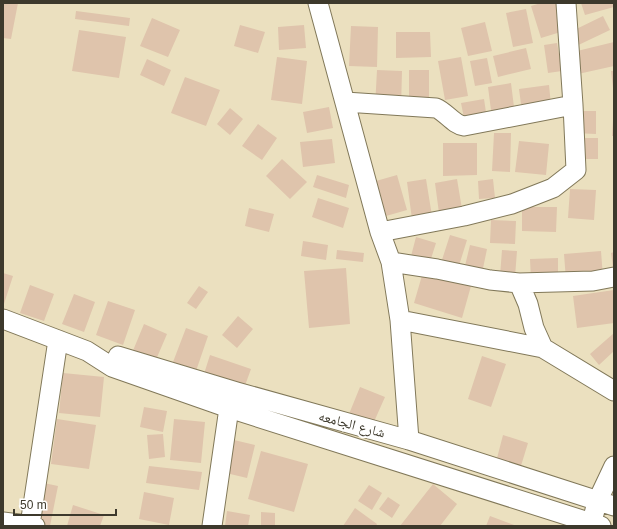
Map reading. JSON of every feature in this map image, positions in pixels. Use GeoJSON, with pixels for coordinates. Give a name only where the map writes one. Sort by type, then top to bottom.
{"type":"FeatureCollection","features":[{"type":"Feature","properties":{"kind":"street"},"geometry":{"type":"LineString","coordinates":[[318,3],[380,232],[391,262],[400,320],[409,440]]}},
{"type":"Feature","properties":{"kind":"street"},"geometry":{"type":"LineString","coordinates":[[380,232],[464,216],[505,206],[553,188],[576,170],[566,3]]}},
{"type":"Feature","properties":{"kind":"street"},"geometry":{"type":"LineString","coordinates":[[345,102],[436,108],[442,110],[460,126],[573,105]]}},
{"type":"Feature","properties":{"kind":"street"},"geometry":{"type":"LineString","coordinates":[[391,262],[437,269],[490,280],[520,283],[593,281],[614,277]]}},
{"type":"Feature","properties":{"kind":"street"},"geometry":{"type":"LineString","coordinates":[[520,283],[528,304],[534,328],[543,348]]}},
{"type":"Feature","properties":{"kind":"street","name":"شارع الجامعه"},"geometry":{"type":"LineString","coordinates":[[3,319],[87,351],[112,367],[229,408],[594,525]]}},
{"type":"Feature","properties":{"kind":"street"},"geometry":{"type":"LineString","coordinates":[[400,320],[543,348],[614,391]]}},
{"type":"Feature","properties":{"kind":"street"},"geometry":{"type":"LineString","coordinates":[[3,522],[32,525],[58,340]]}},
{"type":"Feature","properties":{"kind":"street","name":"شارع الجامعه"},"geometry":{"type":"LineString","coordinates":[[87,351],[116,355],[237,392],[409,440],[606,504]]}},
{"type":"Feature","properties":{"kind":"street"},"geometry":{"type":"LineString","coordinates":[[212,526],[229,408]]}},
{"type":"Feature","properties":{"kind":"street"},"geometry":{"type":"LineString","coordinates":[[594,525],[606,504],[614,466]]}},
{"type":"Feature","properties":{"kind":"building"},"geometry":{"type":"Polygon","coordinates":[[[3,3],[18,3],[11,39],[3,38],[3,3]]]}},
{"type":"Feature","properties":{"kind":"building"},"geometry":{"type":"Polygon","coordinates":[[[541,3],[556,3],[564,31],[541,38],[531,6],[541,3]]]}},
{"type":"Feature","properties":{"kind":"building"},"geometry":{"type":"Polygon","coordinates":[[[581,3],[614,3],[614,7],[585,15],[581,3]]]}},
{"type":"Feature","properties":{"kind":"building"},"geometry":{"type":"Polygon","coordinates":[[[526,9],[533,43],[513,47],[506,13],[526,9]]]}},
{"type":"Feature","properties":{"kind":"building"},"geometry":{"type":"Polygon","coordinates":[[[76,11],[130,18],[129,26],[75,19],[76,11]]]}},
{"type":"Feature","properties":{"kind":"building"},"geometry":{"type":"Polygon","coordinates":[[[603,16],[610,30],[570,49],[564,35],[603,16]]]}},
{"type":"Feature","properties":{"kind":"building"},"geometry":{"type":"Polygon","coordinates":[[[152,18],[180,30],[168,57],[140,46],[152,18]]]}},
{"type":"Feature","properties":{"kind":"building"},"geometry":{"type":"Polygon","coordinates":[[[485,22],[492,51],[468,56],[461,28],[485,22]]]}},
{"type":"Feature","properties":{"kind":"building"},"geometry":{"type":"Polygon","coordinates":[[[240,25],[265,32],[258,53],[234,46],[240,25]]]}},
{"type":"Feature","properties":{"kind":"building"},"geometry":{"type":"Polygon","coordinates":[[[304,25],[306,48],[279,50],[278,27],[304,25]]]}},
{"type":"Feature","properties":{"kind":"building"},"geometry":{"type":"Polygon","coordinates":[[[351,26],[378,27],[377,67],[349,66],[351,26]]]}},
{"type":"Feature","properties":{"kind":"building"},"geometry":{"type":"Polygon","coordinates":[[[79,30],[126,37],[119,78],[72,71],[79,30]]]}},
{"type":"Feature","properties":{"kind":"building"},"geometry":{"type":"Polygon","coordinates":[[[396,32],[430,32],[431,57],[396,58],[396,32]]]}},
{"type":"Feature","properties":{"kind":"building"},"geometry":{"type":"Polygon","coordinates":[[[614,42],[614,66],[578,74],[573,52],[614,42]]]}},
{"type":"Feature","properties":{"kind":"building"},"geometry":{"type":"Polygon","coordinates":[[[557,43],[562,71],[548,73],[544,45],[557,43]]]}},
{"type":"Feature","properties":{"kind":"building"},"geometry":{"type":"Polygon","coordinates":[[[526,48],[531,69],[498,77],[493,56],[526,48]]]}},
{"type":"Feature","properties":{"kind":"building"},"geometry":{"type":"Polygon","coordinates":[[[277,57],[307,61],[302,104],[271,100],[277,57]]]}},
{"type":"Feature","properties":{"kind":"building"},"geometry":{"type":"Polygon","coordinates":[[[461,57],[468,96],[445,100],[438,61],[461,57]]]}},
{"type":"Feature","properties":{"kind":"building"},"geometry":{"type":"Polygon","coordinates":[[[487,58],[492,83],[475,86],[470,61],[487,58]]]}},
{"type":"Feature","properties":{"kind":"building"},"geometry":{"type":"Polygon","coordinates":[[[147,59],[171,70],[164,86],[140,75],[147,59]]]}},
{"type":"Feature","properties":{"kind":"building"},"geometry":{"type":"Polygon","coordinates":[[[377,70],[402,71],[401,108],[375,107],[377,70]]]}},
{"type":"Feature","properties":{"kind":"building"},"geometry":{"type":"Polygon","coordinates":[[[409,70],[429,70],[429,108],[409,109],[409,70]]]}},
{"type":"Feature","properties":{"kind":"building"},"geometry":{"type":"Polygon","coordinates":[[[611,71],[614,71],[614,88],[613,88],[611,71]]]}},
{"type":"Feature","properties":{"kind":"building"},"geometry":{"type":"Polygon","coordinates":[[[185,77],[220,90],[206,126],[171,113],[185,77]]]}},
{"type":"Feature","properties":{"kind":"building"},"geometry":{"type":"Polygon","coordinates":[[[511,83],[515,115],[492,118],[488,87],[511,83]]]}},
{"type":"Feature","properties":{"kind":"building"},"geometry":{"type":"Polygon","coordinates":[[[549,85],[552,115],[523,119],[519,89],[549,85]]]}},
{"type":"Feature","properties":{"kind":"building"},"geometry":{"type":"Polygon","coordinates":[[[484,99],[487,119],[465,123],[461,103],[484,99]]]}},
{"type":"Feature","properties":{"kind":"building"},"geometry":{"type":"Polygon","coordinates":[[[329,107],[333,128],[307,133],[303,112],[329,107]]]}},
{"type":"Feature","properties":{"kind":"building"},"geometry":{"type":"Polygon","coordinates":[[[230,108],[243,119],[230,135],[217,124],[230,108]]]}},
{"type":"Feature","properties":{"kind":"building"},"geometry":{"type":"Polygon","coordinates":[[[572,111],[596,111],[596,134],[572,133],[572,111]]]}},
{"type":"Feature","properties":{"kind":"building"},"geometry":{"type":"Polygon","coordinates":[[[613,120],[614,136],[612,136],[613,120]]]}},
{"type":"Feature","properties":{"kind":"building"},"geometry":{"type":"Polygon","coordinates":[[[258,124],[277,138],[262,160],[242,146],[258,124]]]}},
{"type":"Feature","properties":{"kind":"building"},"geometry":{"type":"Polygon","coordinates":[[[494,133],[511,133],[510,172],[492,171],[494,133]]]}},
{"type":"Feature","properties":{"kind":"building"},"geometry":{"type":"Polygon","coordinates":[[[573,138],[598,138],[598,159],[573,159],[573,138]]]}},
{"type":"Feature","properties":{"kind":"building"},"geometry":{"type":"Polygon","coordinates":[[[332,139],[335,163],[303,167],[300,142],[332,139]]]}},
{"type":"Feature","properties":{"kind":"building"},"geometry":{"type":"Polygon","coordinates":[[[519,141],[549,144],[546,175],[515,172],[519,141]]]}},
{"type":"Feature","properties":{"kind":"building"},"geometry":{"type":"Polygon","coordinates":[[[443,143],[477,143],[477,175],[443,176],[443,143]]]}},
{"type":"Feature","properties":{"kind":"building"},"geometry":{"type":"Polygon","coordinates":[[[282,159],[307,182],[290,199],[266,176],[282,159]]]}},
{"type":"Feature","properties":{"kind":"building"},"geometry":{"type":"Polygon","coordinates":[[[317,175],[349,185],[346,198],[313,187],[317,175]]]}},
{"type":"Feature","properties":{"kind":"building"},"geometry":{"type":"Polygon","coordinates":[[[397,175],[407,210],[386,216],[376,181],[397,175]]]}},
{"type":"Feature","properties":{"kind":"building"},"geometry":{"type":"Polygon","coordinates":[[[426,179],[432,216],[412,219],[407,182],[426,179]]]}},
{"type":"Feature","properties":{"kind":"building"},"geometry":{"type":"Polygon","coordinates":[[[457,179],[462,209],[439,213],[435,183],[457,179]]]}},
{"type":"Feature","properties":{"kind":"building"},"geometry":{"type":"Polygon","coordinates":[[[493,179],[495,198],[479,199],[478,181],[493,179]]]}},
{"type":"Feature","properties":{"kind":"building"},"geometry":{"type":"Polygon","coordinates":[[[570,189],[596,190],[594,220],[568,218],[570,189]]]}},
{"type":"Feature","properties":{"kind":"building"},"geometry":{"type":"Polygon","coordinates":[[[318,198],[349,208],[343,228],[312,217],[318,198]]]}},
{"type":"Feature","properties":{"kind":"building"},"geometry":{"type":"Polygon","coordinates":[[[522,207],[557,207],[556,232],[522,231],[522,207]]]}},
{"type":"Feature","properties":{"kind":"building"},"geometry":{"type":"Polygon","coordinates":[[[249,208],[274,214],[269,232],[245,226],[249,208]]]}},
{"type":"Feature","properties":{"kind":"building"},"geometry":{"type":"Polygon","coordinates":[[[491,220],[516,221],[515,244],[490,243],[491,220]]]}},
{"type":"Feature","properties":{"kind":"building"},"geometry":{"type":"Polygon","coordinates":[[[450,235],[467,240],[457,272],[440,266],[450,235]]]}},
{"type":"Feature","properties":{"kind":"building"},"geometry":{"type":"Polygon","coordinates":[[[416,237],[436,243],[429,265],[410,260],[416,237]]]}},
{"type":"Feature","properties":{"kind":"building"},"geometry":{"type":"Polygon","coordinates":[[[303,241],[328,245],[326,260],[301,256],[303,241]]]}},
{"type":"Feature","properties":{"kind":"building"},"geometry":{"type":"Polygon","coordinates":[[[470,245],[487,249],[481,278],[463,274],[470,245]]]}},
{"type":"Feature","properties":{"kind":"building"},"geometry":{"type":"Polygon","coordinates":[[[337,250],[364,253],[363,262],[336,259],[337,250]]]}},
{"type":"Feature","properties":{"kind":"building"},"geometry":{"type":"Polygon","coordinates":[[[502,250],[517,251],[515,277],[500,276],[502,250]]]}},
{"type":"Feature","properties":{"kind":"building"},"geometry":{"type":"Polygon","coordinates":[[[601,251],[603,277],[566,280],[564,254],[601,251]]]}},
{"type":"Feature","properties":{"kind":"building"},"geometry":{"type":"Polygon","coordinates":[[[614,252],[614,267],[613,267],[611,253],[614,252]]]}},
{"type":"Feature","properties":{"kind":"building"},"geometry":{"type":"Polygon","coordinates":[[[558,258],[558,279],[531,280],[530,259],[558,258]]]}},
{"type":"Feature","properties":{"kind":"building"},"geometry":{"type":"Polygon","coordinates":[[[346,268],[350,324],[309,328],[304,271],[346,268]]]}},
{"type":"Feature","properties":{"kind":"building"},"geometry":{"type":"Polygon","coordinates":[[[423,272],[471,286],[462,318],[414,303],[423,272]]]}},
{"type":"Feature","properties":{"kind":"building"},"geometry":{"type":"Polygon","coordinates":[[[3,273],[13,276],[3,307],[3,273]]]}},
{"type":"Feature","properties":{"kind":"building"},"geometry":{"type":"Polygon","coordinates":[[[30,285],[54,294],[44,321],[20,313],[30,285]]]}},
{"type":"Feature","properties":{"kind":"building"},"geometry":{"type":"Polygon","coordinates":[[[199,286],[208,292],[196,309],[187,303],[199,286]]]}},
{"type":"Feature","properties":{"kind":"building"},"geometry":{"type":"Polygon","coordinates":[[[614,290],[614,323],[577,328],[573,296],[614,290]]]}},
{"type":"Feature","properties":{"kind":"building"},"geometry":{"type":"Polygon","coordinates":[[[74,294],[95,302],[84,332],[62,324],[74,294]]]}},
{"type":"Feature","properties":{"kind":"building"},"geometry":{"type":"Polygon","coordinates":[[[108,301],[135,310],[123,345],[96,335],[108,301]]]}},
{"type":"Feature","properties":{"kind":"building"},"geometry":{"type":"Polygon","coordinates":[[[238,316],[253,329],[237,348],[222,335],[238,316]]]}},
{"type":"Feature","properties":{"kind":"building"},"geometry":{"type":"Polygon","coordinates":[[[144,324],[167,334],[155,362],[132,353],[144,324]]]}},
{"type":"Feature","properties":{"kind":"building"},"geometry":{"type":"Polygon","coordinates":[[[186,328],[208,336],[196,371],[173,362],[186,328]]]}},
{"type":"Feature","properties":{"kind":"building"},"geometry":{"type":"Polygon","coordinates":[[[614,333],[614,351],[599,365],[590,354],[614,333]]]}},
{"type":"Feature","properties":{"kind":"building"},"geometry":{"type":"Polygon","coordinates":[[[210,355],[251,369],[243,391],[203,377],[210,355]]]}},
{"type":"Feature","properties":{"kind":"building"},"geometry":{"type":"Polygon","coordinates":[[[482,356],[506,364],[491,407],[468,399],[482,356]]]}},
{"type":"Feature","properties":{"kind":"building"},"geometry":{"type":"Polygon","coordinates":[[[63,373],[104,377],[100,417],[59,413],[63,373]]]}},
{"type":"Feature","properties":{"kind":"building"},"geometry":{"type":"Polygon","coordinates":[[[360,387],[385,397],[373,424],[349,414],[360,387]]]}},
{"type":"Feature","properties":{"kind":"building"},"geometry":{"type":"Polygon","coordinates":[[[144,407],[167,411],[163,432],[140,427],[144,407]]]}},
{"type":"Feature","properties":{"kind":"building"},"geometry":{"type":"Polygon","coordinates":[[[57,419],[96,425],[89,469],[51,464],[57,419]]]}},
{"type":"Feature","properties":{"kind":"building"},"geometry":{"type":"Polygon","coordinates":[[[174,419],[205,422],[201,463],[170,460],[174,419]]]}},
{"type":"Feature","properties":{"kind":"building"},"geometry":{"type":"Polygon","coordinates":[[[163,434],[165,457],[149,459],[147,435],[163,434]]]}},
{"type":"Feature","properties":{"kind":"building"},"geometry":{"type":"Polygon","coordinates":[[[503,435],[528,443],[520,469],[496,462],[503,435]]]}},
{"type":"Feature","properties":{"kind":"building"},"geometry":{"type":"Polygon","coordinates":[[[234,440],[255,445],[247,478],[226,473],[234,440]]]}},
{"type":"Feature","properties":{"kind":"building"},"geometry":{"type":"Polygon","coordinates":[[[261,451],[308,464],[294,512],[248,499],[261,451]]]}},
{"type":"Feature","properties":{"kind":"building"},"geometry":{"type":"Polygon","coordinates":[[[149,466],[202,472],[199,490],[146,483],[149,466]]]}},
{"type":"Feature","properties":{"kind":"building"},"geometry":{"type":"Polygon","coordinates":[[[39,482],[58,486],[50,526],[31,522],[39,482]]]}},
{"type":"Feature","properties":{"kind":"building"},"geometry":{"type":"Polygon","coordinates":[[[433,484],[457,504],[440,526],[400,526],[433,484]]]}},
{"type":"Feature","properties":{"kind":"building"},"geometry":{"type":"Polygon","coordinates":[[[369,485],[382,493],[372,510],[358,501],[369,485]]]}},
{"type":"Feature","properties":{"kind":"building"},"geometry":{"type":"Polygon","coordinates":[[[144,492],[174,498],[169,525],[139,519],[144,492]]]}},
{"type":"Feature","properties":{"kind":"building"},"geometry":{"type":"Polygon","coordinates":[[[388,497],[400,505],[392,518],[379,509],[388,497]]]}},
{"type":"Feature","properties":{"kind":"building"},"geometry":{"type":"Polygon","coordinates":[[[73,505],[104,515],[100,526],[67,526],[73,505]]]}},
{"type":"Feature","properties":{"kind":"building"},"geometry":{"type":"Polygon","coordinates":[[[355,508],[377,524],[376,526],[343,526],[355,508]]]}},
{"type":"Feature","properties":{"kind":"building"},"geometry":{"type":"Polygon","coordinates":[[[227,511],[250,515],[248,526],[225,526],[227,511]]]}},
{"type":"Feature","properties":{"kind":"building"},"geometry":{"type":"Polygon","coordinates":[[[261,512],[275,513],[275,526],[261,526],[261,512]]]}},
{"type":"Feature","properties":{"kind":"building"},"geometry":{"type":"Polygon","coordinates":[[[490,516],[517,526],[486,526],[490,516]]]}}]}
